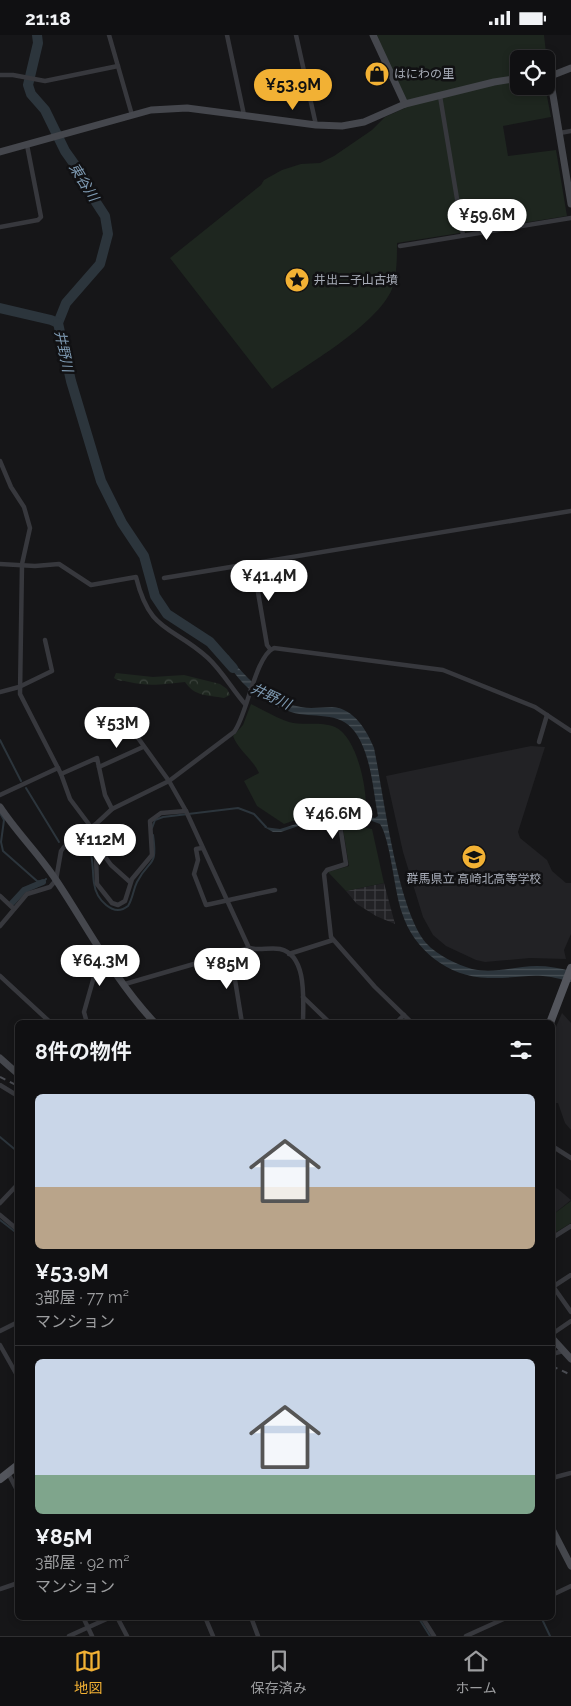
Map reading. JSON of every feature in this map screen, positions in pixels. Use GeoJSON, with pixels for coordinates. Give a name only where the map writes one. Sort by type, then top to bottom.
{"type":"FeatureCollection","features":[{"type":"Feature","properties":{"kind":"main road"},"geometry":{"type":"LineString","coordinates":[[551,1020],[571,968]]}},
{"type":"Feature","properties":{"kind":"main road"},"geometry":{"type":"LineString","coordinates":[[0,1479],[15,1467]]}},
{"type":"Feature","properties":{"kind":"street"},"geometry":{"type":"LineString","coordinates":[[109,35],[132,115]]}},
{"type":"Feature","properties":{"kind":"street"},"geometry":{"type":"LineString","coordinates":[[227,35],[244,115]]}},
{"type":"Feature","properties":{"kind":"street"},"geometry":{"type":"LineString","coordinates":[[296,35],[316,125]]}},
{"type":"Feature","properties":{"kind":"street"},"geometry":{"type":"LineString","coordinates":[[373,35],[405,104]]}},
{"type":"Feature","properties":{"kind":"street"},"geometry":{"type":"LineString","coordinates":[[0,75],[45,81],[118,66]]}},
{"type":"Feature","properties":{"kind":"street"},"geometry":{"type":"LineString","coordinates":[[555,75],[571,69]]}},
{"type":"Feature","properties":{"kind":"street"},"geometry":{"type":"LineString","coordinates":[[0,153],[132,115],[177,107],[316,125],[342,126],[357,124],[405,104],[510,79]]}},
{"type":"Feature","properties":{"kind":"street"},"geometry":{"type":"LineString","coordinates":[[552,95],[571,204]]}},
{"type":"Feature","properties":{"kind":"street"},"geometry":{"type":"LineString","coordinates":[[440,96],[463,235]]}},
{"type":"Feature","properties":{"kind":"street"},"geometry":{"type":"LineString","coordinates":[[560,133],[571,131]]}},
{"type":"Feature","properties":{"kind":"street"},"geometry":{"type":"LineString","coordinates":[[0,227],[38,220],[41,217],[27,145]]}},
{"type":"Feature","properties":{"kind":"street"},"geometry":{"type":"LineString","coordinates":[[400,246],[571,217]]}},
{"type":"Feature","properties":{"kind":"street"},"geometry":{"type":"LineString","coordinates":[[0,461],[11,487],[24,507],[30,528],[22,564],[20,694],[58,768],[70,799],[91,827]]}},
{"type":"Feature","properties":{"kind":"street"},"geometry":{"type":"LineString","coordinates":[[164,578],[571,511]]}},
{"type":"Feature","properties":{"kind":"street"},"geometry":{"type":"LineString","coordinates":[[253,563],[266,645],[270,649],[286,649],[443,670],[486,685],[547,715],[571,731]]}},
{"type":"Feature","properties":{"kind":"street"},"geometry":{"type":"LineString","coordinates":[[0,564],[59,564],[91,585],[136,577],[142,601],[150,613],[165,630],[209,660],[245,703]]}},
{"type":"Feature","properties":{"kind":"street"},"geometry":{"type":"LineString","coordinates":[[0,692],[20,687],[52,671],[45,640]]}},
{"type":"Feature","properties":{"kind":"street"},"geometry":{"type":"LineString","coordinates":[[0,925],[27,894],[50,887],[56,880],[62,849],[112,809],[169,781],[234,732],[240,724],[248,695],[270,649]]}},
{"type":"Feature","properties":{"kind":"street"},"geometry":{"type":"LineString","coordinates":[[540,742],[547,715]]}},
{"type":"Feature","properties":{"kind":"street"},"geometry":{"type":"LineString","coordinates":[[123,717],[169,781],[186,812],[249,949]]}},
{"type":"Feature","properties":{"kind":"street"},"geometry":{"type":"LineString","coordinates":[[99,767],[143,747]]}},
{"type":"Feature","properties":{"kind":"street"},"geometry":{"type":"LineString","coordinates":[[60,774],[97,758],[105,795],[112,809]]}},
{"type":"Feature","properties":{"kind":"street"},"geometry":{"type":"LineString","coordinates":[[0,795],[58,768]]}},
{"type":"Feature","properties":{"kind":"street"},"geometry":{"type":"LineString","coordinates":[[0,807],[14,829],[56,880],[101,952],[153,1020]]}},
{"type":"Feature","properties":{"kind":"street"},"geometry":{"type":"LineString","coordinates":[[91,843],[96,857],[97,884],[112,903],[118,905],[125,901],[130,882],[152,855],[149,827],[153,817],[161,813],[186,812]]}},
{"type":"Feature","properties":{"kind":"street"},"geometry":{"type":"LineString","coordinates":[[341,818],[346,864],[327,870],[324,874],[330,934],[409,1020]]}},
{"type":"Feature","properties":{"kind":"street"},"geometry":{"type":"LineString","coordinates":[[78,837],[101,850],[111,865],[130,882]]}},
{"type":"Feature","properties":{"kind":"street"},"geometry":{"type":"LineString","coordinates":[[202,848],[196,849],[198,859],[194,874],[204,903],[212,905],[227,899],[275,890]]}},
{"type":"Feature","properties":{"kind":"street"},"geometry":{"type":"LineString","coordinates":[[0,896],[14,909]]}},
{"type":"Feature","properties":{"kind":"street"},"geometry":{"type":"LineString","coordinates":[[289,954],[333,939]]}},
{"type":"Feature","properties":{"kind":"street"},"geometry":{"type":"LineString","coordinates":[[125,984],[249,949],[281,949],[289,954],[302,976],[304,1020]]}},
{"type":"Feature","properties":{"kind":"street"},"geometry":{"type":"LineString","coordinates":[[86,1020],[84,1012],[101,952]]}},
{"type":"Feature","properties":{"kind":"street"},"geometry":{"type":"LineString","coordinates":[[231,955],[242,1020]]}},
{"type":"Feature","properties":{"kind":"street"},"geometry":{"type":"LineString","coordinates":[[0,976],[48,1020]]}},
{"type":"Feature","properties":{"kind":"street"},"geometry":{"type":"LineString","coordinates":[[303,997],[327,1020]]}},
{"type":"Feature","properties":{"kind":"street"},"geometry":{"type":"LineString","coordinates":[[399,1020],[404,1015]]}},
{"type":"Feature","properties":{"kind":"street"},"geometry":{"type":"LineString","coordinates":[[0,1059],[15,1072]]}},
{"type":"Feature","properties":{"kind":"street"},"geometry":{"type":"LineString","coordinates":[[0,1085],[15,1094]]}},
{"type":"Feature","properties":{"kind":"street"},"geometry":{"type":"LineString","coordinates":[[555,1149],[571,1159]]}},
{"type":"Feature","properties":{"kind":"street"},"geometry":{"type":"LineString","coordinates":[[0,1203],[15,1187]]}},
{"type":"Feature","properties":{"kind":"street"},"geometry":{"type":"LineString","coordinates":[[0,1215],[15,1228]]}},
{"type":"Feature","properties":{"kind":"street"},"geometry":{"type":"LineString","coordinates":[[555,1236],[571,1226]]}},
{"type":"Feature","properties":{"kind":"street"},"geometry":{"type":"LineString","coordinates":[[555,1285],[571,1275]]}},
{"type":"Feature","properties":{"kind":"street"},"geometry":{"type":"LineString","coordinates":[[555,1289],[571,1312]]}},
{"type":"Feature","properties":{"kind":"street"},"geometry":{"type":"LineString","coordinates":[[555,1332],[571,1321]]}},
{"type":"Feature","properties":{"kind":"street"},"geometry":{"type":"LineString","coordinates":[[0,1331],[15,1324]]}},
{"type":"Feature","properties":{"kind":"street"},"geometry":{"type":"LineString","coordinates":[[555,1342],[571,1359]]}},
{"type":"Feature","properties":{"kind":"street"},"geometry":{"type":"LineString","coordinates":[[0,1345],[15,1372]]}},
{"type":"Feature","properties":{"kind":"street"},"geometry":{"type":"LineString","coordinates":[[555,1353],[563,1351]]}},
{"type":"Feature","properties":{"kind":"street"},"geometry":{"type":"LineString","coordinates":[[8,1473],[15,1486]]}},
{"type":"Feature","properties":{"kind":"street"},"geometry":{"type":"LineString","coordinates":[[555,1477],[571,1473]]}},
{"type":"Feature","properties":{"kind":"street"},"geometry":{"type":"LineString","coordinates":[[555,1535],[571,1566]]}},
{"type":"Feature","properties":{"kind":"street"},"geometry":{"type":"LineString","coordinates":[[0,1589],[15,1584]]}},
{"type":"Feature","properties":{"kind":"street"},"geometry":{"type":"LineString","coordinates":[[555,1594],[571,1586]]}},
{"type":"Feature","properties":{"kind":"street"},"geometry":{"type":"LineString","coordinates":[[84,1620],[92,1636]]}},
{"type":"Feature","properties":{"kind":"street"},"geometry":{"type":"LineString","coordinates":[[69,1636],[105,1620]]}},
{"type":"Feature","properties":{"kind":"street"},"geometry":{"type":"LineString","coordinates":[[119,1620],[127,1636]]}},
{"type":"Feature","properties":{"kind":"street"},"geometry":{"type":"LineString","coordinates":[[206,1620],[213,1636]]}},
{"type":"Feature","properties":{"kind":"street"},"geometry":{"type":"LineString","coordinates":[[252,1620],[258,1636]]}},
{"type":"Feature","properties":{"kind":"street"},"geometry":{"type":"LineString","coordinates":[[424,1620],[434,1636]]}},
{"type":"Feature","properties":{"kind":"street"},"geometry":{"type":"LineString","coordinates":[[466,1636],[501,1620]]}},
{"type":"Feature","properties":{"kind":"shaded area","name":"群馬県立 高崎北高等学校"},"geometry":{"type":"Polygon","coordinates":[[[531,746],[545,747],[518,832],[520,838],[547,860],[552,871],[566,883],[571,883],[571,934],[564,950],[566,959],[530,958],[485,962],[476,960],[446,946],[433,935],[423,917],[403,852],[386,776],[531,746]]]}},
{"type":"Feature","properties":{"kind":"shaded area"},"geometry":{"type":"Polygon","coordinates":[[[384,883],[395,924],[376,916],[357,904],[346,891],[384,883]]]}},
{"type":"Feature","properties":{"kind":"shaded area"},"geometry":{"type":"Polygon","coordinates":[[[562,1013],[571,1023],[571,1130],[565,1123],[558,1103],[555,1103],[555,1029],[562,1013]]]}},
{"type":"Feature","properties":{"kind":"shaded area"},"geometry":{"type":"Polygon","coordinates":[[[555,1188],[571,1200],[555,1213],[555,1188]]]}},
{"type":"Feature","properties":{"kind":"green space"},"geometry":{"type":"Polygon","coordinates":[[[376,35],[544,35],[546,50],[510,50],[510,95],[547,95],[551,117],[503,126],[508,156],[556,150],[567,216],[397,243],[395,278],[392,289],[384,303],[372,317],[339,344],[272,389],[170,258],[261,185],[264,180],[282,170],[301,164],[320,163],[334,156],[372,130],[385,117],[405,108],[406,100],[376,35]]]}},
{"type":"Feature","properties":{"kind":"green space"},"geometry":{"type":"Polygon","coordinates":[[[116,673],[153,677],[184,675],[220,684],[227,689],[230,695],[224,698],[202,695],[189,687],[185,682],[150,685],[137,684],[114,678],[116,673]]]}},
{"type":"Feature","properties":{"kind":"green space"},"geometry":{"type":"Polygon","coordinates":[[[251,704],[289,722],[330,725],[343,733],[355,752],[359,764],[365,789],[366,810],[327,809],[284,824],[257,806],[244,781],[259,773],[238,746],[233,736],[243,725],[251,704]]]}},
{"type":"Feature","properties":{"kind":"green space"},"geometry":{"type":"Polygon","coordinates":[[[345,824],[372,829],[384,883],[346,891],[328,872],[349,866],[343,829],[345,824]]]}},
{"type":"Feature","properties":{"kind":"green space"},"geometry":{"type":"Polygon","coordinates":[[[571,1201],[571,1223],[555,1233],[555,1213],[571,1201]]]}},
{"type":"Feature","properties":{"kind":"water"},"geometry":{"type":"Polygon","coordinates":[[[228,655],[251,681],[269,695],[289,704],[305,708],[340,708],[359,721],[374,748],[399,879],[407,905],[416,927],[431,948],[447,959],[472,969],[489,971],[529,966],[558,968],[571,971],[571,982],[547,976],[488,978],[473,976],[459,973],[434,959],[415,939],[402,913],[390,854],[380,824],[364,818],[328,816],[281,832],[273,832],[264,827],[280,829],[332,813],[375,818],[378,816],[371,773],[365,751],[349,725],[334,718],[291,712],[260,698],[237,676],[224,658],[228,655]]]}},
{"type":"Feature","properties":{"kind":"waterway","name":"東谷川"},"geometry":{"type":"LineString","coordinates":[[37,35],[38,43],[28,85],[31,94],[45,110],[65,151],[87,182],[90,193],[105,216],[108,234],[100,264],[66,303],[58,323]]}},
{"type":"Feature","properties":{"kind":"waterway","name":"井野川"},"geometry":{"type":"LineString","coordinates":[[0,308],[58,323]]}},
{"type":"Feature","properties":{"kind":"waterway","name":"井野川"},"geometry":{"type":"LineString","coordinates":[[58,323],[71,381],[101,481],[122,523],[144,556],[155,596],[167,614],[210,642],[233,668]]}},
{"type":"Feature","properties":{"kind":"waterway"},"geometry":{"type":"LineString","coordinates":[[0,740],[21,781]]}},
{"type":"Feature","properties":{"kind":"waterway"},"geometry":{"type":"LineString","coordinates":[[26,788],[59,842]]}},
{"type":"Feature","properties":{"kind":"waterway"},"geometry":{"type":"LineString","coordinates":[[152,828],[155,820],[163,817],[238,808],[254,814],[266,827]]}},
{"type":"Feature","properties":{"kind":"waterway"},"geometry":{"type":"LineString","coordinates":[[0,813],[4,820],[1,842],[3,851],[37,881],[43,882],[46,879]]}},
{"type":"Feature","properties":{"kind":"waterway"},"geometry":{"type":"LineString","coordinates":[[89,848],[95,889],[98,895],[111,908],[122,909],[128,906],[141,874],[153,858],[153,835]]}},
{"type":"Feature","properties":{"kind":"waterway"},"geometry":{"type":"LineString","coordinates":[[12,903],[24,890],[43,882]]}},
{"type":"Feature","properties":{"kind":"waterway"},"geometry":{"type":"LineString","coordinates":[[0,1137],[15,1150]]}},
{"type":"Feature","properties":{"kind":"waterway"},"geometry":{"type":"LineString","coordinates":[[0,1220],[15,1232]]}},
{"type":"Feature","properties":{"kind":"waterway"},"geometry":{"type":"LineString","coordinates":[[420,1620],[430,1636]]}},
{"type":"Feature","properties":{"kind":"waterway"},"geometry":{"type":"LineString","coordinates":[[542,1620],[550,1636]]}},
{"type":"Feature","properties":{"kind":"railway"},"geometry":{"type":"LineString","coordinates":[[0,1077],[15,1084]]}},
{"type":"Feature","properties":{"kind":"railway"},"geometry":{"type":"LineString","coordinates":[[555,1367],[571,1375]]}},
{"type":"Feature","properties":{"kind":"place","name":"はにわの里"},"geometry":{"type":"Point","coordinates":[377,74]}},
{"type":"Feature","properties":{"kind":"place","name":"井出二子山古墳"},"geometry":{"type":"Point","coordinates":[297,280]}},
{"type":"Feature","properties":{"kind":"place","name":"群馬県立 高崎北高等学校"},"geometry":{"type":"Point","coordinates":[474,857]}}]}
